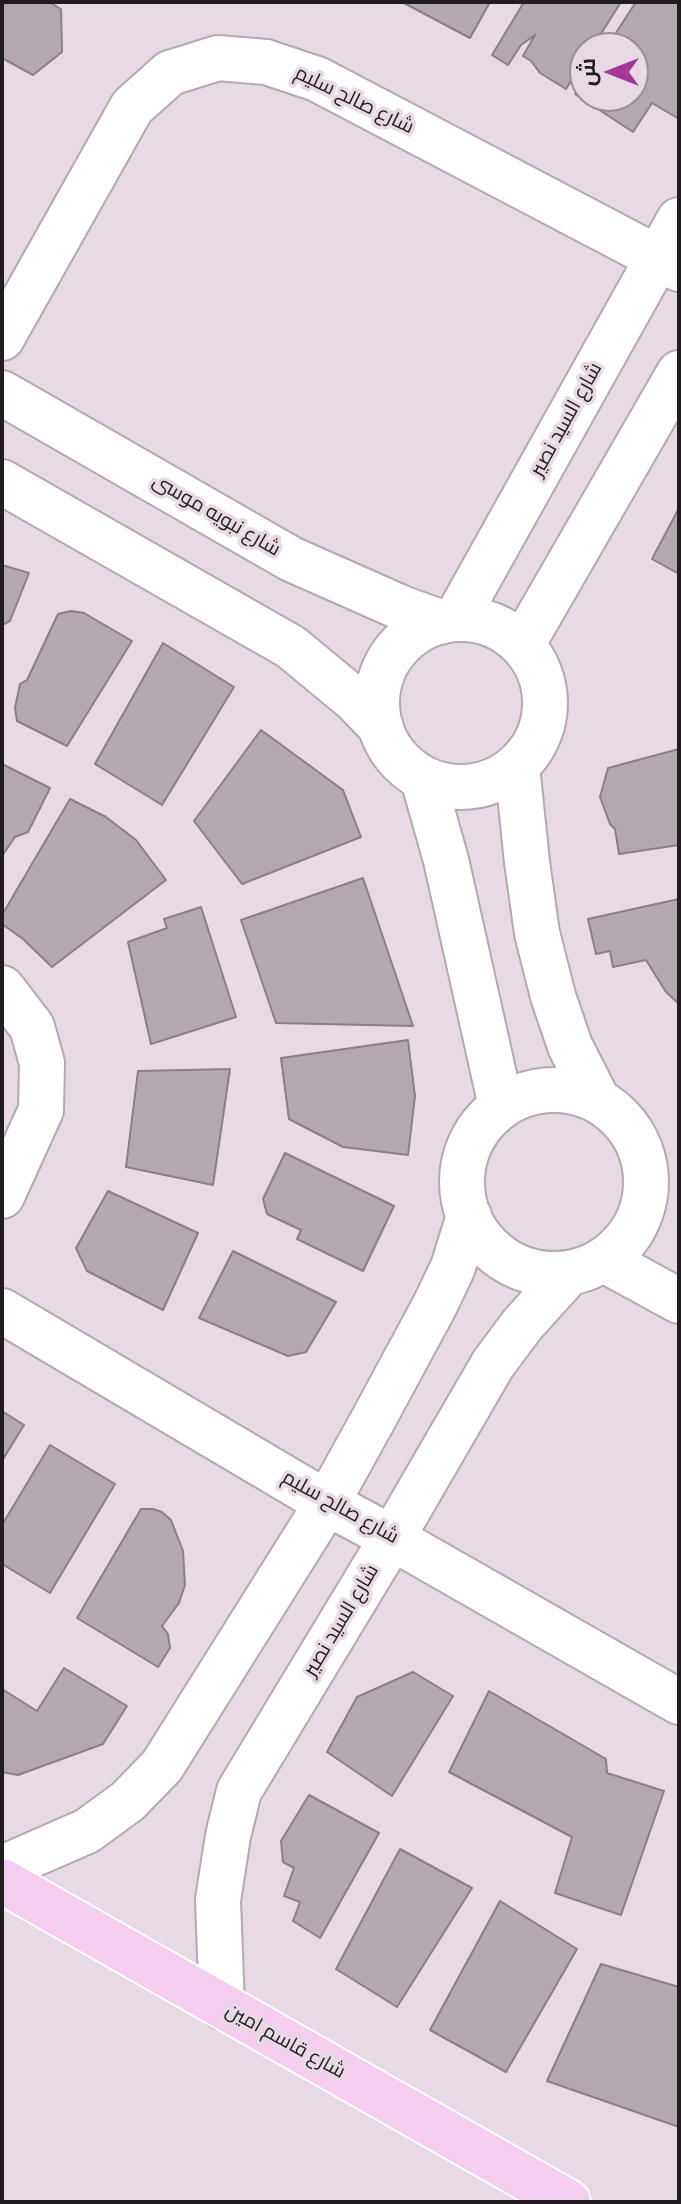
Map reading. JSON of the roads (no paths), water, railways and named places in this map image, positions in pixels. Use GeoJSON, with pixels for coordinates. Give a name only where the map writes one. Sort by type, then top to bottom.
{"type":"FeatureCollection","features":[{"type":"Feature","properties":{"kind":"main road","name":"شارع قاسم امين"},"geometry":{"type":"LineString","coordinates":[[2,1881],[568,2202]]}},
{"type":"Feature","properties":{"kind":"street","name":"شارع صالح سليم"},"geometry":{"type":"LineString","coordinates":[[2,338],[132,107],[170,73],[218,58],[266,62],[317,79],[668,263]]}},
{"type":"Feature","properties":{"kind":"street","name":"شارع السيد نصير"},"geometry":{"type":"LineString","coordinates":[[448,621],[668,263],[679,220]]}},
{"type":"Feature","properties":{"kind":"street"},"geometry":{"type":"LineString","coordinates":[[522,645],[679,373]]}},
{"type":"Feature","properties":{"kind":"street","name":"شارع نبويه موسى"},"geometry":{"type":"LineString","coordinates":[[2,393],[291,559],[404,609],[448,621]]}},
{"type":"Feature","properties":{"kind":"street"},"geometry":{"type":"LineString","coordinates":[[2,482],[291,647],[355,700],[381,727],[397,758],[423,779],[447,787],[472,788],[496,781],[517,766],[534,746],[543,720],[545,693],[537,667],[522,645],[508,633],[474,620],[448,621],[419,630],[402,644],[388,662],[379,683],[377,705],[381,727]]}},
{"type":"Feature","properties":{"kind":"street"},"geometry":{"type":"LineString","coordinates":[[517,766],[537,933],[570,1046],[598,1101]]}},
{"type":"Feature","properties":{"kind":"street"},"geometry":{"type":"LineString","coordinates":[[423,779],[446,860],[501,1106]]}},
{"type":"Feature","properties":{"kind":"street"},"geometry":{"type":"LineString","coordinates":[[2,988],[32,1027],[42,1063],[41,1110],[2,1196]]}},
{"type":"Feature","properties":{"kind":"street"},"geometry":{"type":"LineString","coordinates":[[549,1089],[574,1091],[598,1101],[629,1127],[645,1165],[646,1192],[639,1218],[624,1242],[586,1267],[538,1273],[508,1262],[485,1243],[469,1216],[462,1186],[465,1155],[479,1128],[501,1106],[524,1094],[549,1089]]}},
{"type":"Feature","properties":{"kind":"street"},"geometry":{"type":"LineString","coordinates":[[645,1165],[679,1200]]}},
{"type":"Feature","properties":{"kind":"street"},"geometry":{"type":"LineString","coordinates":[[2,1868],[87,1831],[128,1801],[162,1766],[327,1503],[435,1305],[453,1267],[469,1216]]}},
{"type":"Feature","properties":{"kind":"street","name":"شارع السيد نصير"},"geometry":{"type":"LineString","coordinates":[[222,2007],[218,1900],[239,1791],[493,1364],[522,1325],[586,1267]]}},
{"type":"Feature","properties":{"kind":"street"},"geometry":{"type":"LineString","coordinates":[[586,1267],[679,1301]]}},
{"type":"Feature","properties":{"kind":"street","name":"شارع صالح سليم"},"geometry":{"type":"LineString","coordinates":[[2,1311],[327,1503],[679,1702]]}}]}
